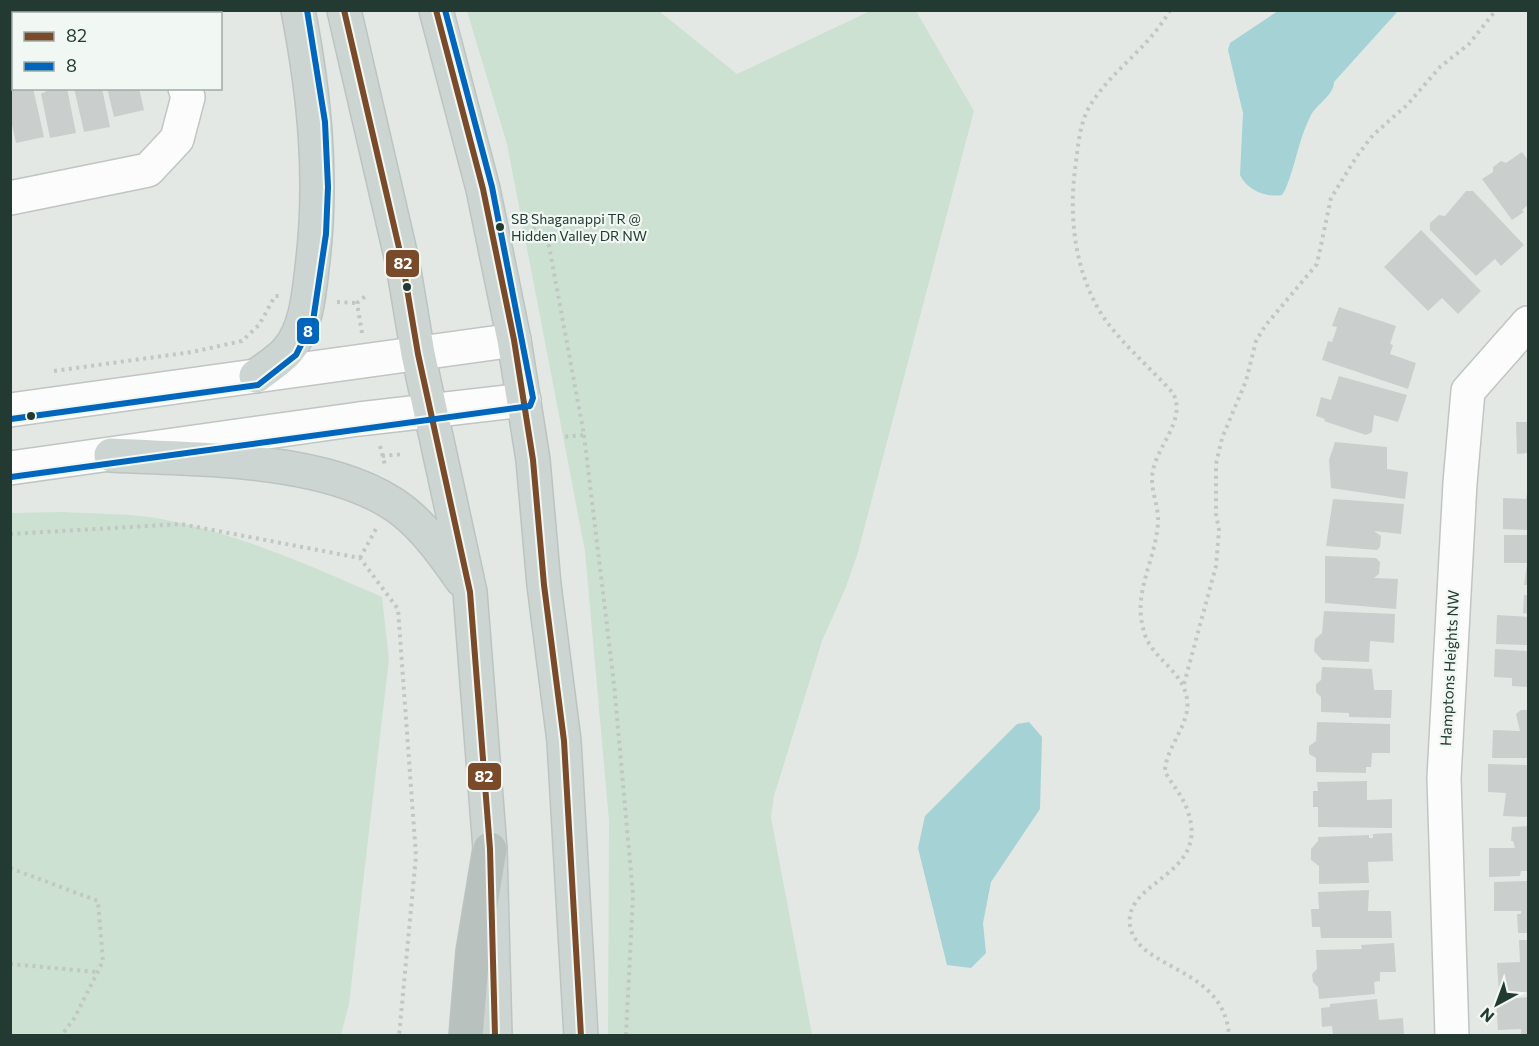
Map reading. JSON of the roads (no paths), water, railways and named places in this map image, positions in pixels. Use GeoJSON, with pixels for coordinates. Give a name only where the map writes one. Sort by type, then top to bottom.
{"type":"FeatureCollection","features":[{"type":"Feature","properties":{"kind":"highway"},"geometry":{"type":"LineString","coordinates":[[466,1035],[473,952],[490,849]]}},
{"type":"Feature","properties":{"kind":"main road"},"geometry":{"type":"LineString","coordinates":[[256,376],[288,350],[304,320],[311,282],[319,188],[316,123],[298,10]]}},
{"type":"Feature","properties":{"kind":"main road"},"geometry":{"type":"LineString","coordinates":[[344,10],[403,265],[418,354],[470,591],[490,849],[495,1035]]}},
{"type":"Feature","properties":{"kind":"main road"},"geometry":{"type":"LineString","coordinates":[[436,10],[483,189],[524,400],[564,741],[582,1035]]}},
{"type":"Feature","properties":{"kind":"main road"},"geometry":{"type":"LineString","coordinates":[[111,455],[282,467],[339,480],[402,511],[436,544],[470,591]]}},
{"type":"Feature","properties":{"kind":"street"},"geometry":{"type":"LineString","coordinates":[[10,198],[148,170],[177,139],[188,97],[186,90]]}},
{"type":"Feature","properties":{"kind":"street","name":"Hamptons Heights NW"},"geometry":{"type":"LineString","coordinates":[[1452,1035],[1444,778],[1460,483],[1468,391],[1528,323]]}},
{"type":"Feature","properties":{"kind":"street"},"geometry":{"type":"LineString","coordinates":[[10,410],[514,340]]}},
{"type":"Feature","properties":{"kind":"street"},"geometry":{"type":"LineString","coordinates":[[10,468],[359,419],[431,413],[524,400]]}},
{"type":"Feature","properties":{"kind":"water"},"geometry":{"type":"Polygon","coordinates":[[[1278,11],[1398,11],[1334,82],[1331,91],[1311,115],[1285,190],[1282,195],[1276,196],[1252,189],[1240,175],[1243,113],[1228,50],[1230,43],[1278,11]]]}},
{"type":"Feature","properties":{"kind":"water"},"geometry":{"type":"Polygon","coordinates":[[[1029,722],[1042,737],[1040,809],[991,882],[983,923],[986,953],[971,968],[947,965],[918,848],[925,816],[1017,724],[1029,722]]]}},
{"type":"Feature","properties":{"kind":"place","name":"SB Shaganappi TR @ Hidden Valley DR NW"},"geometry":{"type":"Point","coordinates":[500,227]}}]}
